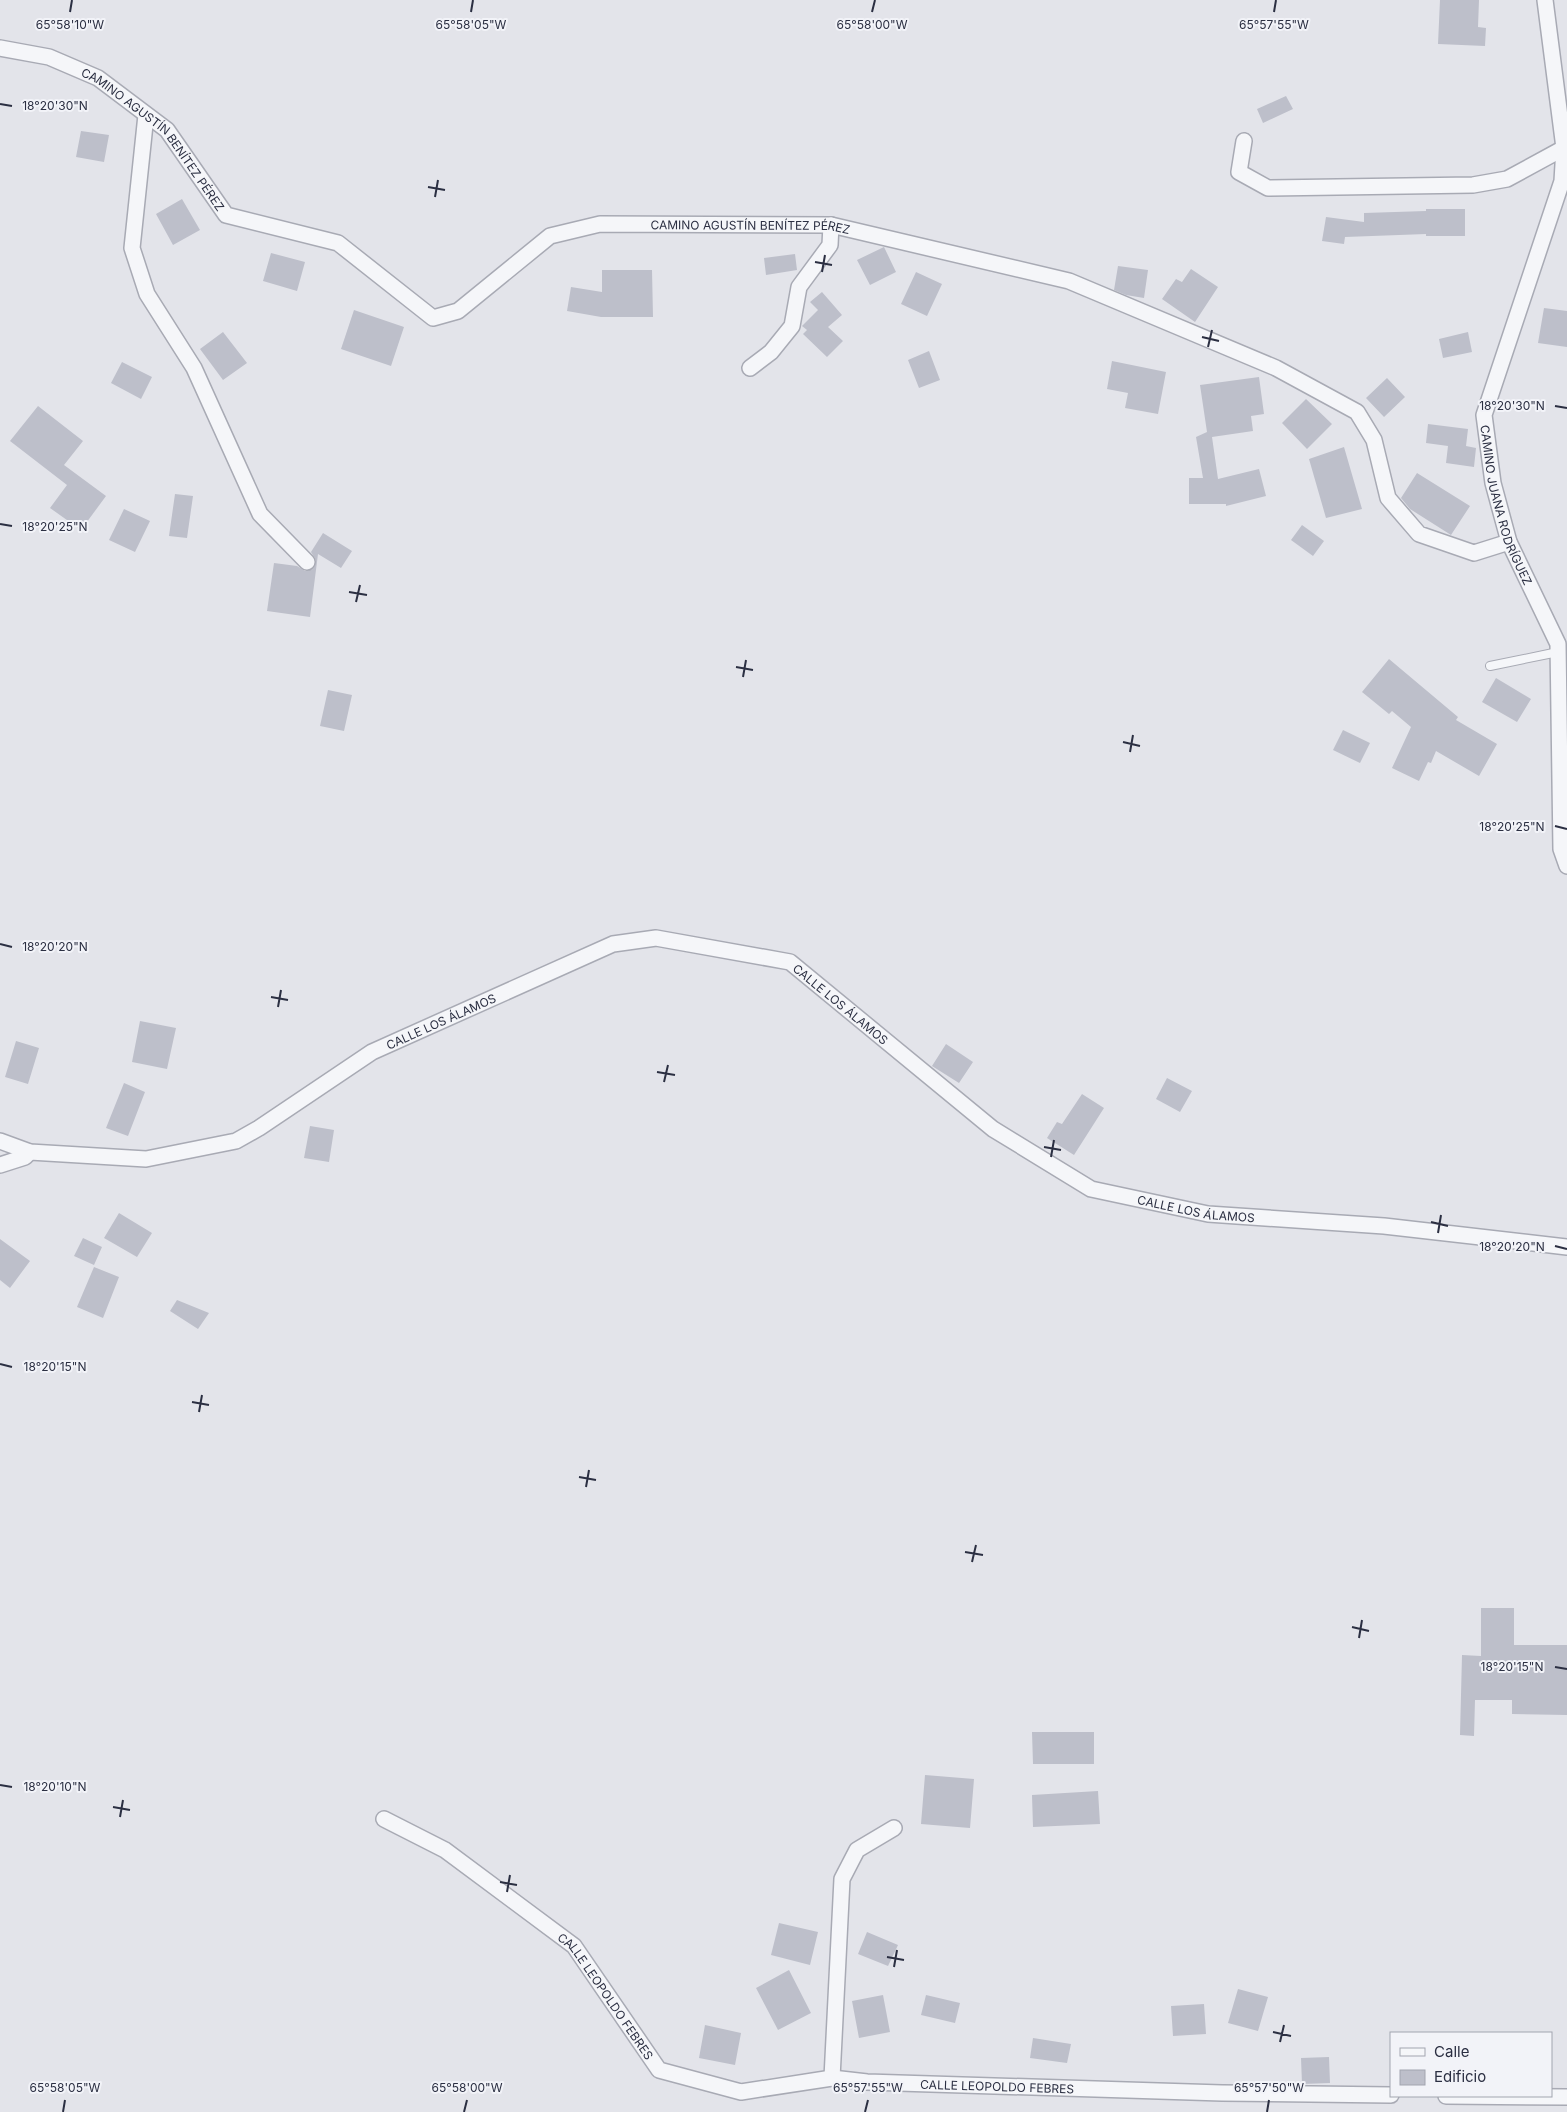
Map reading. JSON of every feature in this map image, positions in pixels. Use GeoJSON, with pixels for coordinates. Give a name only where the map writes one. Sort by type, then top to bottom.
{"type":"FeatureCollection","features":[{"type":"Feature","properties":{"kind":"street","name":"CAMINO JUANA RODRÍGUEZ"},"geometry":{"type":"LineString","coordinates":[[1545,0],[1562,93],[1564,148],[1562,182],[1484,415],[1493,483],[1509,542],[1558,644],[1562,848],[1567,866]]}},
{"type":"Feature","properties":{"kind":"street","name":"CAMINO AGUSTÍN BENÍTEZ PÉREZ"},"geometry":{"type":"LineString","coordinates":[[0,48],[49,56],[98,78],[167,130],[226,215],[338,242],[433,318],[458,311],[550,236],[600,224],[830,225],[1069,281],[1276,368],[1357,412],[1374,440],[1388,498],[1419,534],[1474,553],[1509,542]]}},
{"type":"Feature","properties":{"kind":"street"},"geometry":{"type":"LineString","coordinates":[[146,115],[132,248],[147,294],[194,368],[260,514],[307,562]]}},
{"type":"Feature","properties":{"kind":"street"},"geometry":{"type":"LineString","coordinates":[[1244,141],[1239,172],[1268,188],[1473,185],[1507,179],[1564,148]]}},
{"type":"Feature","properties":{"kind":"street"},"geometry":{"type":"LineString","coordinates":[[750,368],[771,352],[792,326],[798,287],[830,245],[830,225]]}},
{"type":"Feature","properties":{"kind":"street","name":"CALLE LOS ÁLAMOS"},"geometry":{"type":"LineString","coordinates":[[0,1141],[30,1152],[146,1159],[236,1141],[259,1128],[372,1052],[613,944],[656,938],[790,962],[993,1129],[1091,1190],[1208,1214],[1384,1226],[1567,1247]]}},
{"type":"Feature","properties":{"kind":"street"},"geometry":{"type":"LineString","coordinates":[[0,1165],[25,1157],[30,1152]]}},
{"type":"Feature","properties":{"kind":"street","name":"CALLE LEOPOLDO FEBRES"},"geometry":{"type":"LineString","coordinates":[[384,1819],[445,1850],[574,1946],[659,2070],[741,2092],[832,2078],[867,2082],[1222,2093],[1390,2095]]}},
{"type":"Feature","properties":{"kind":"street"},"geometry":{"type":"LineString","coordinates":[[832,2078],[842,1879],[857,1850],[894,1828]]}},
{"type":"Feature","properties":{"kind":"street"},"geometry":{"type":"LineString","coordinates":[[1552,2097],[1567,2097]]}},
{"type":"Feature","properties":{"kind":"lane"},"geometry":{"type":"LineString","coordinates":[[1490,666],[1558,652]]}},
{"type":"Feature","properties":{"kind":"building"},"geometry":{"type":"Polygon","coordinates":[[[1440,0],[1479,0],[1478,27],[1486,28],[1485,46],[1438,44],[1440,0]]]}},
{"type":"Feature","properties":{"kind":"building"},"geometry":{"type":"Polygon","coordinates":[[[1286,96],[1293,109],[1263,123],[1257,109],[1286,96]]]}},
{"type":"Feature","properties":{"kind":"building"},"geometry":{"type":"Polygon","coordinates":[[[81,131],[109,135],[104,162],[76,157],[81,131]]]}},
{"type":"Feature","properties":{"kind":"building"},"geometry":{"type":"Polygon","coordinates":[[[182,199],[200,230],[173,245],[156,214],[182,199]]]}},
{"type":"Feature","properties":{"kind":"building"},"geometry":{"type":"Polygon","coordinates":[[[1426,209],[1465,209],[1465,236],[1426,236],[1426,234],[1345,237],[1344,244],[1322,241],[1326,217],[1364,222],[1364,213],[1426,211],[1426,209]]]}},
{"type":"Feature","properties":{"kind":"building"},"geometry":{"type":"Polygon","coordinates":[[[884,247],[896,272],[870,285],[857,260],[884,247]]]}},
{"type":"Feature","properties":{"kind":"building"},"geometry":{"type":"Polygon","coordinates":[[[271,253],[305,262],[297,291],[263,281],[271,253]]]}},
{"type":"Feature","properties":{"kind":"building"},"geometry":{"type":"Polygon","coordinates":[[[795,254],[797,270],[766,275],[764,258],[795,254]]]}},
{"type":"Feature","properties":{"kind":"building"},"geometry":{"type":"Polygon","coordinates":[[[1118,266],[1148,270],[1144,298],[1126,295],[1114,290],[1118,266]]]}},
{"type":"Feature","properties":{"kind":"building"},"geometry":{"type":"Polygon","coordinates":[[[1191,269],[1218,287],[1195,322],[1162,299],[1176,279],[1182,282],[1191,269]]]}},
{"type":"Feature","properties":{"kind":"building"},"geometry":{"type":"Polygon","coordinates":[[[602,270],[652,270],[653,317],[601,317],[567,311],[571,287],[602,292],[602,270]]]}},
{"type":"Feature","properties":{"kind":"building"},"geometry":{"type":"Polygon","coordinates":[[[916,272],[942,284],[927,316],[901,304],[916,272]]]}},
{"type":"Feature","properties":{"kind":"building"},"geometry":{"type":"Polygon","coordinates":[[[822,292],[842,315],[828,327],[843,341],[827,357],[803,334],[807,330],[802,326],[818,310],[810,302],[822,292]]]}},
{"type":"Feature","properties":{"kind":"building"},"geometry":{"type":"Polygon","coordinates":[[[1544,308],[1567,311],[1567,347],[1538,343],[1544,308]]]}},
{"type":"Feature","properties":{"kind":"building"},"geometry":{"type":"Polygon","coordinates":[[[354,310],[404,327],[391,366],[341,349],[354,310]]]}},
{"type":"Feature","properties":{"kind":"building"},"geometry":{"type":"Polygon","coordinates":[[[223,332],[247,363],[223,380],[200,349],[223,332]]]}},
{"type":"Feature","properties":{"kind":"building"},"geometry":{"type":"Polygon","coordinates":[[[1468,332],[1472,352],[1443,358],[1439,339],[1468,332]]]}},
{"type":"Feature","properties":{"kind":"building"},"geometry":{"type":"Polygon","coordinates":[[[929,351],[940,380],[919,388],[908,360],[929,351]]]}},
{"type":"Feature","properties":{"kind":"building"},"geometry":{"type":"Polygon","coordinates":[[[1112,361],[1166,372],[1158,414],[1125,408],[1128,393],[1107,389],[1112,361]]]}},
{"type":"Feature","properties":{"kind":"building"},"geometry":{"type":"Polygon","coordinates":[[[122,362],[152,377],[141,399],[111,383],[122,362]]]}},
{"type":"Feature","properties":{"kind":"building"},"geometry":{"type":"Polygon","coordinates":[[[1259,377],[1264,414],[1251,416],[1253,431],[1212,437],[1218,479],[1259,469],[1266,496],[1226,506],[1226,504],[1189,504],[1189,478],[1203,478],[1196,437],[1207,432],[1200,385],[1259,377]]]}},
{"type":"Feature","properties":{"kind":"building"},"geometry":{"type":"Polygon","coordinates":[[[1387,378],[1405,397],[1384,417],[1366,398],[1387,378]]]}},
{"type":"Feature","properties":{"kind":"building"},"geometry":{"type":"Polygon","coordinates":[[[1306,399],[1332,424],[1307,449],[1282,423],[1306,399]]]}},
{"type":"Feature","properties":{"kind":"building"},"geometry":{"type":"Polygon","coordinates":[[[38,406],[83,441],[64,465],[106,496],[81,530],[50,508],[67,485],[10,441],[38,406]]]}},
{"type":"Feature","properties":{"kind":"building"},"geometry":{"type":"Polygon","coordinates":[[[1428,424],[1468,429],[1466,446],[1476,448],[1474,467],[1446,463],[1448,446],[1426,443],[1428,424]]]}},
{"type":"Feature","properties":{"kind":"building"},"geometry":{"type":"Polygon","coordinates":[[[1344,447],[1362,509],[1326,518],[1309,459],[1344,447]]]}},
{"type":"Feature","properties":{"kind":"building"},"geometry":{"type":"Polygon","coordinates":[[[1417,473],[1470,506],[1451,535],[1410,509],[1401,498],[1417,473]]]}},
{"type":"Feature","properties":{"kind":"building"},"geometry":{"type":"Polygon","coordinates":[[[175,494],[193,496],[187,538],[169,536],[175,494]]]}},
{"type":"Feature","properties":{"kind":"building"},"geometry":{"type":"Polygon","coordinates":[[[124,509],[150,521],[135,552],[109,540],[124,509]]]}},
{"type":"Feature","properties":{"kind":"building"},"geometry":{"type":"Polygon","coordinates":[[[1302,525],[1324,541],[1313,556],[1291,540],[1302,525]]]}},
{"type":"Feature","properties":{"kind":"building"},"geometry":{"type":"Polygon","coordinates":[[[323,533],[352,551],[341,568],[318,554],[310,617],[267,611],[274,563],[297,566],[305,571],[313,569],[316,560],[311,552],[323,533]]]}},
{"type":"Feature","properties":{"kind":"building"},"geometry":{"type":"Polygon","coordinates":[[[1389,659],[1458,717],[1456,720],[1497,744],[1479,776],[1436,751],[1431,763],[1428,762],[1419,781],[1392,768],[1411,727],[1392,711],[1389,714],[1362,692],[1389,659]]]}},
{"type":"Feature","properties":{"kind":"building"},"geometry":{"type":"Polygon","coordinates":[[[1496,678],[1531,699],[1517,722],[1482,702],[1496,678]]]}},
{"type":"Feature","properties":{"kind":"building"},"geometry":{"type":"Polygon","coordinates":[[[328,690],[352,695],[344,731],[320,726],[328,690]]]}},
{"type":"Feature","properties":{"kind":"building"},"geometry":{"type":"Polygon","coordinates":[[[1343,730],[1370,743],[1360,763],[1333,750],[1343,730]]]}},
{"type":"Feature","properties":{"kind":"building"},"geometry":{"type":"Polygon","coordinates":[[[140,1021],[176,1028],[167,1069],[132,1062],[140,1021]]]}},
{"type":"Feature","properties":{"kind":"building"},"geometry":{"type":"Polygon","coordinates":[[[16,1041],[39,1048],[28,1084],[5,1077],[16,1041]]]}},
{"type":"Feature","properties":{"kind":"building"},"geometry":{"type":"Polygon","coordinates":[[[946,1044],[973,1062],[959,1083],[932,1066],[946,1044]]]}},
{"type":"Feature","properties":{"kind":"building"},"geometry":{"type":"Polygon","coordinates":[[[1167,1078],[1192,1091],[1180,1112],[1156,1099],[1167,1078]]]}},
{"type":"Feature","properties":{"kind":"building"},"geometry":{"type":"Polygon","coordinates":[[[124,1083],[145,1092],[128,1136],[106,1128],[124,1083]]]}},
{"type":"Feature","properties":{"kind":"building"},"geometry":{"type":"Polygon","coordinates":[[[1082,1094],[1104,1108],[1074,1155],[1047,1138],[1057,1122],[1062,1124],[1082,1094]]]}},
{"type":"Feature","properties":{"kind":"building"},"geometry":{"type":"Polygon","coordinates":[[[310,1126],[334,1130],[329,1162],[304,1158],[310,1126]]]}},
{"type":"Feature","properties":{"kind":"building"},"geometry":{"type":"Polygon","coordinates":[[[119,1213],[152,1233],[137,1257],[104,1238],[119,1213]]]}},
{"type":"Feature","properties":{"kind":"building"},"geometry":{"type":"Polygon","coordinates":[[[83,1238],[102,1247],[94,1265],[74,1256],[83,1238]]]}},
{"type":"Feature","properties":{"kind":"building"},"geometry":{"type":"Polygon","coordinates":[[[0,1239],[30,1261],[10,1288],[0,1280],[0,1239]]]}},
{"type":"Feature","properties":{"kind":"building"},"geometry":{"type":"Polygon","coordinates":[[[94,1267],[119,1277],[103,1318],[77,1307],[94,1267]]]}},
{"type":"Feature","properties":{"kind":"building"},"geometry":{"type":"Polygon","coordinates":[[[177,1300],[209,1313],[198,1329],[170,1311],[177,1300]]]}},
{"type":"Feature","properties":{"kind":"building"},"geometry":{"type":"Polygon","coordinates":[[[1481,1608],[1514,1608],[1514,1645],[1567,1645],[1567,1715],[1512,1714],[1512,1700],[1475,1700],[1474,1736],[1460,1735],[1462,1655],[1481,1656],[1481,1608]]]}},
{"type":"Feature","properties":{"kind":"building"},"geometry":{"type":"Polygon","coordinates":[[[1032,1732],[1094,1732],[1094,1764],[1033,1764],[1032,1732]]]}},
{"type":"Feature","properties":{"kind":"building"},"geometry":{"type":"Polygon","coordinates":[[[925,1775],[974,1779],[970,1828],[921,1824],[925,1775]]]}},
{"type":"Feature","properties":{"kind":"building"},"geometry":{"type":"Polygon","coordinates":[[[1098,1791],[1100,1824],[1033,1827],[1032,1795],[1098,1791]]]}},
{"type":"Feature","properties":{"kind":"building"},"geometry":{"type":"Polygon","coordinates":[[[779,1923],[818,1932],[810,1965],[771,1955],[779,1923]]]}},
{"type":"Feature","properties":{"kind":"building"},"geometry":{"type":"Polygon","coordinates":[[[867,1932],[898,1945],[888,1966],[858,1954],[867,1932]]]}},
{"type":"Feature","properties":{"kind":"building"},"geometry":{"type":"Polygon","coordinates":[[[789,1970],[811,2013],[778,2030],[756,1988],[789,1970]]]}},
{"type":"Feature","properties":{"kind":"building"},"geometry":{"type":"Polygon","coordinates":[[[1238,1989],[1268,1997],[1258,2031],[1228,2023],[1238,1989]]]}},
{"type":"Feature","properties":{"kind":"building"},"geometry":{"type":"Polygon","coordinates":[[[883,1995],[890,2032],[859,2038],[852,2001],[883,1995]]]}},
{"type":"Feature","properties":{"kind":"building"},"geometry":{"type":"Polygon","coordinates":[[[926,1995],[960,2003],[955,2023],[921,2015],[926,1995]]]}},
{"type":"Feature","properties":{"kind":"building"},"geometry":{"type":"Polygon","coordinates":[[[1204,2004],[1206,2034],[1173,2036],[1171,2006],[1204,2004]]]}},
{"type":"Feature","properties":{"kind":"building"},"geometry":{"type":"Polygon","coordinates":[[[705,2025],[741,2033],[735,2065],[699,2058],[705,2025]]]}},
{"type":"Feature","properties":{"kind":"building"},"geometry":{"type":"Polygon","coordinates":[[[1033,2038],[1071,2044],[1067,2063],[1030,2058],[1033,2038]]]}},
{"type":"Feature","properties":{"kind":"building"},"geometry":{"type":"Polygon","coordinates":[[[1329,2057],[1330,2083],[1302,2084],[1301,2058],[1329,2057]]]}}]}
